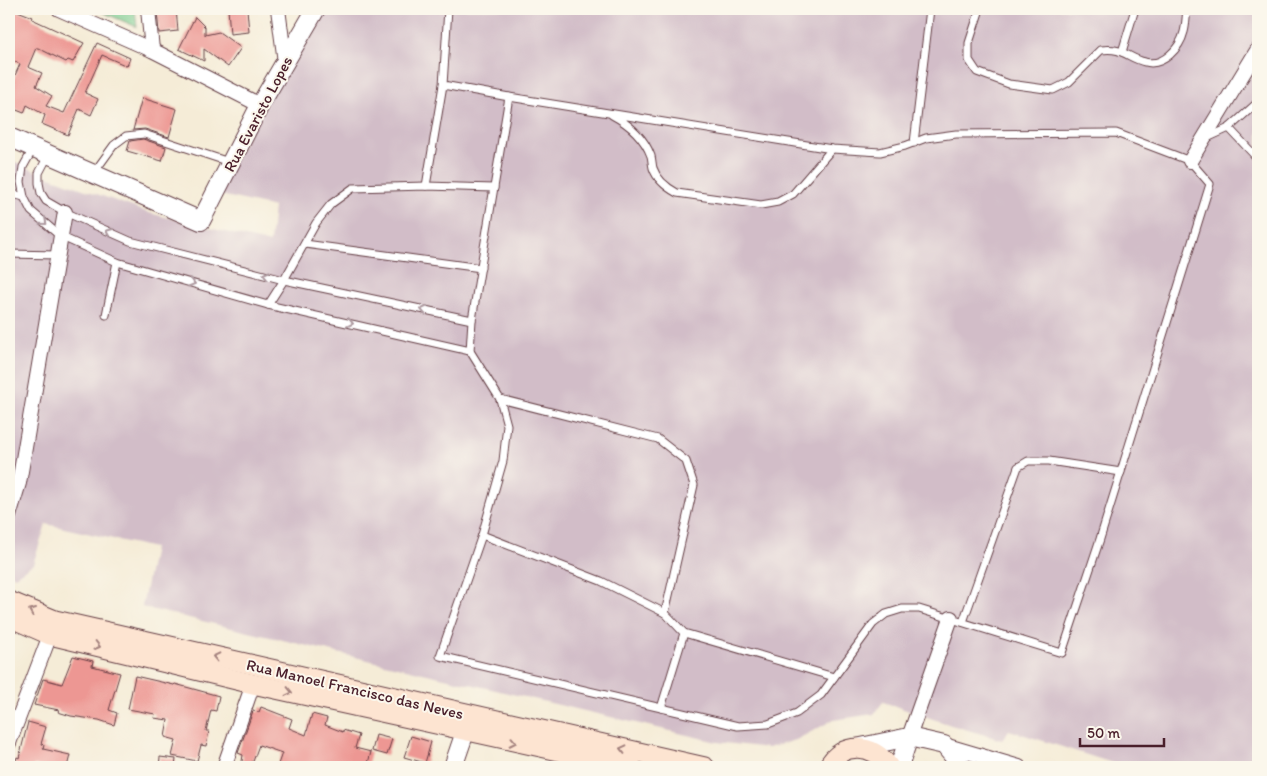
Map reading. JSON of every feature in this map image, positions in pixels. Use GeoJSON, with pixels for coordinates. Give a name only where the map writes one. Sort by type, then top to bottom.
{"type":"FeatureCollection","features":[{"type":"Feature","properties":{"kind":"main road","name":"Rua Manoel Francisco das Neves"},"geometry":{"type":"LineString","coordinates":[[9,601],[55,620],[705,767]]}},
{"type":"Feature","properties":{"kind":"main road","name":"Rua Manoel Francisco das Neves"},"geometry":{"type":"LineString","coordinates":[[9,617],[50,635],[253,684],[632,767]]}},
{"type":"Feature","properties":{"kind":"main road"},"geometry":{"type":"LineString","coordinates":[[814,767],[832,762],[845,751],[856,748],[868,749],[877,754],[889,767]]}},
{"type":"Feature","properties":{"kind":"street"},"geometry":{"type":"LineString","coordinates":[[59,9],[152,50],[260,105]]}},
{"type":"Feature","properties":{"kind":"street"},"geometry":{"type":"LineString","coordinates":[[148,9],[152,50]]}},
{"type":"Feature","properties":{"kind":"street"},"geometry":{"type":"LineString","coordinates":[[278,9],[285,62]]}},
{"type":"Feature","properties":{"kind":"street","name":"Rua Evaristo Lopes"},"geometry":{"type":"LineString","coordinates":[[92,175],[202,221],[260,105],[316,9]]}},
{"type":"Feature","properties":{"kind":"street"},"geometry":{"type":"LineString","coordinates":[[1190,161],[1258,49]]}},
{"type":"Feature","properties":{"kind":"street"},"geometry":{"type":"LineString","coordinates":[[9,138],[92,175]]}},
{"type":"Feature","properties":{"kind":"street"},"geometry":{"type":"LineString","coordinates":[[9,516],[19,483],[65,212]]}},
{"type":"Feature","properties":{"kind":"street"},"geometry":{"type":"LineString","coordinates":[[899,767],[909,737],[957,620]]}},
{"type":"Feature","properties":{"kind":"street"},"geometry":{"type":"LineString","coordinates":[[9,743],[50,635]]}},
{"type":"Feature","properties":{"kind":"street"},"geometry":{"type":"LineString","coordinates":[[224,767],[253,684]]}},
{"type":"Feature","properties":{"kind":"street"},"geometry":{"type":"LineString","coordinates":[[453,767],[466,732]]}},
{"type":"Feature","properties":{"kind":"street"},"geometry":{"type":"LineString","coordinates":[[856,748],[909,737],[1019,767]]}},
{"type":"Feature","properties":{"kind":"street"},"geometry":{"type":"LineString","coordinates":[[944,745],[962,767]]}},
{"type":"Feature","properties":{"kind":"lane"},"geometry":{"type":"LineString","coordinates":[[426,186],[443,85],[448,9]]}},
{"type":"Feature","properties":{"kind":"lane"},"geometry":{"type":"LineString","coordinates":[[914,143],[930,9]]}},
{"type":"Feature","properties":{"kind":"lane"},"geometry":{"type":"LineString","coordinates":[[980,9],[969,43],[969,60],[977,72],[1009,84],[1053,90],[1069,82],[1101,50],[1113,48],[1146,63],[1161,61],[1175,50],[1184,32],[1187,9]]}},
{"type":"Feature","properties":{"kind":"lane"},"geometry":{"type":"LineString","coordinates":[[1122,52],[1135,9]]}},
{"type":"Feature","properties":{"kind":"lane"},"geometry":{"type":"LineString","coordinates":[[443,85],[832,149],[880,152],[926,138],[956,134],[1116,133],[1190,161],[1210,184],[1062,652],[919,608],[902,609],[886,614],[873,624],[821,695],[797,713],[768,724],[738,726],[440,656],[482,535],[503,461],[507,425],[500,399],[470,350],[472,320],[509,97]]}},
{"type":"Feature","properties":{"kind":"lane"},"geometry":{"type":"LineString","coordinates":[[1204,139],[1229,128],[1258,102]]}},
{"type":"Feature","properties":{"kind":"lane"},"geometry":{"type":"LineString","coordinates":[[605,112],[625,122],[641,137],[651,157],[653,169],[659,179],[667,187],[677,192],[761,205],[778,202],[793,194],[832,149]]}},
{"type":"Feature","properties":{"kind":"lane"},"geometry":{"type":"LineString","coordinates":[[1229,128],[1258,159]]}},
{"type":"Feature","properties":{"kind":"lane"},"geometry":{"type":"LineString","coordinates":[[92,175],[114,145],[126,136],[144,134],[231,163]]}},
{"type":"Feature","properties":{"kind":"lane"},"geometry":{"type":"LineString","coordinates":[[41,152],[23,167],[21,182],[24,197],[31,211],[60,236],[117,262],[268,305],[470,350]]}},
{"type":"Feature","properties":{"kind":"lane"},"geometry":{"type":"LineString","coordinates":[[41,152],[39,183],[41,193],[46,201],[65,212],[130,241],[284,280],[472,320]]}},
{"type":"Feature","properties":{"kind":"lane"},"geometry":{"type":"LineString","coordinates":[[268,305],[316,223],[331,204],[353,188],[426,186],[494,188]]}},
{"type":"Feature","properties":{"kind":"lane"},"geometry":{"type":"LineString","coordinates":[[9,193],[24,197]]}},
{"type":"Feature","properties":{"kind":"lane"},"geometry":{"type":"LineString","coordinates":[[305,244],[481,268]]}},
{"type":"Feature","properties":{"kind":"lane"},"geometry":{"type":"LineString","coordinates":[[9,254],[57,255]]}},
{"type":"Feature","properties":{"kind":"lane"},"geometry":{"type":"LineString","coordinates":[[106,315],[117,262]]}},
{"type":"Feature","properties":{"kind":"lane"},"geometry":{"type":"LineString","coordinates":[[500,399],[658,439],[686,461],[694,485],[665,613]]}},
{"type":"Feature","properties":{"kind":"lane"},"geometry":{"type":"LineString","coordinates":[[957,620],[1018,467],[1028,461],[1049,461],[1120,472]]}},
{"type":"Feature","properties":{"kind":"lane"},"geometry":{"type":"LineString","coordinates":[[482,535],[601,580],[665,613],[684,633],[834,677]]}},
{"type":"Feature","properties":{"kind":"lane"},"geometry":{"type":"LineString","coordinates":[[661,708],[684,633]]}},
{"type":"Feature","properties":{"kind":"shaded area"},"geometry":{"type":"Polygon","coordinates":[[[317,9],[1258,9],[1258,767],[1125,767],[1009,730],[1002,740],[883,702],[874,714],[833,720],[796,740],[768,748],[717,742],[142,607],[154,548],[46,524],[33,564],[15,576],[9,573],[9,159],[39,173],[149,213],[270,243],[274,207],[216,194],[317,9]]]}},
{"type":"Feature","properties":{"kind":"green space"},"geometry":{"type":"Polygon","coordinates":[[[95,9],[135,9],[137,27],[95,9]]]}},
{"type":"Feature","properties":{"kind":"building"},"geometry":{"type":"Polygon","coordinates":[[[9,9],[33,17],[32,19],[84,43],[73,62],[68,60],[66,62],[36,48],[28,67],[42,73],[36,86],[52,96],[46,106],[64,113],[97,43],[130,58],[127,66],[102,55],[85,93],[98,99],[91,115],[79,109],[68,135],[42,124],[45,115],[27,105],[24,113],[9,107],[9,89],[20,64],[9,59],[9,9]]]}},
{"type":"Feature","properties":{"kind":"building"},"geometry":{"type":"Polygon","coordinates":[[[161,9],[176,9],[178,31],[159,33],[157,11],[161,11],[161,9]]]}},
{"type":"Feature","properties":{"kind":"building"},"geometry":{"type":"Polygon","coordinates":[[[228,9],[247,9],[249,32],[230,34],[228,9]]]}},
{"type":"Feature","properties":{"kind":"building"},"geometry":{"type":"Polygon","coordinates":[[[195,17],[205,27],[205,35],[219,32],[241,48],[228,67],[204,49],[204,61],[179,49],[195,17]]]}},
{"type":"Feature","properties":{"kind":"building"},"geometry":{"type":"Polygon","coordinates":[[[142,98],[177,109],[169,137],[145,129],[133,130],[142,98]]]}},
{"type":"Feature","properties":{"kind":"building"},"geometry":{"type":"Polygon","coordinates":[[[143,139],[166,147],[162,161],[127,151],[130,141],[143,139]]]}},
{"type":"Feature","properties":{"kind":"building"},"geometry":{"type":"Polygon","coordinates":[[[73,656],[93,661],[92,666],[120,673],[109,710],[117,713],[114,725],[99,720],[71,716],[58,712],[59,710],[34,705],[43,679],[62,684],[73,656]]]}},
{"type":"Feature","properties":{"kind":"building"},"geometry":{"type":"Polygon","coordinates":[[[135,676],[219,696],[216,711],[211,710],[206,731],[209,731],[206,746],[201,745],[197,761],[172,756],[176,740],[165,737],[168,720],[154,718],[155,714],[128,709],[135,676]]]}},
{"type":"Feature","properties":{"kind":"building"},"geometry":{"type":"Polygon","coordinates":[[[261,707],[292,719],[289,728],[306,735],[312,714],[327,718],[325,725],[343,732],[343,730],[359,735],[355,748],[371,752],[367,767],[277,767],[282,753],[259,745],[251,767],[241,767],[243,755],[238,753],[253,711],[259,712],[261,707]]]}},
{"type":"Feature","properties":{"kind":"building"},"geometry":{"type":"Polygon","coordinates":[[[28,722],[46,727],[41,744],[44,745],[43,749],[70,755],[67,767],[34,765],[33,767],[14,767],[17,757],[19,758],[28,722]]]}},
{"type":"Feature","properties":{"kind":"building"},"geometry":{"type":"Polygon","coordinates":[[[376,735],[392,739],[387,755],[372,751],[376,735]]]}},
{"type":"Feature","properties":{"kind":"building"},"geometry":{"type":"Polygon","coordinates":[[[411,736],[431,742],[425,763],[404,757],[411,736]]]}},
{"type":"Feature","properties":{"kind":"building"},"geometry":{"type":"Polygon","coordinates":[[[160,757],[176,759],[175,767],[159,767],[160,757]]]}}]}
